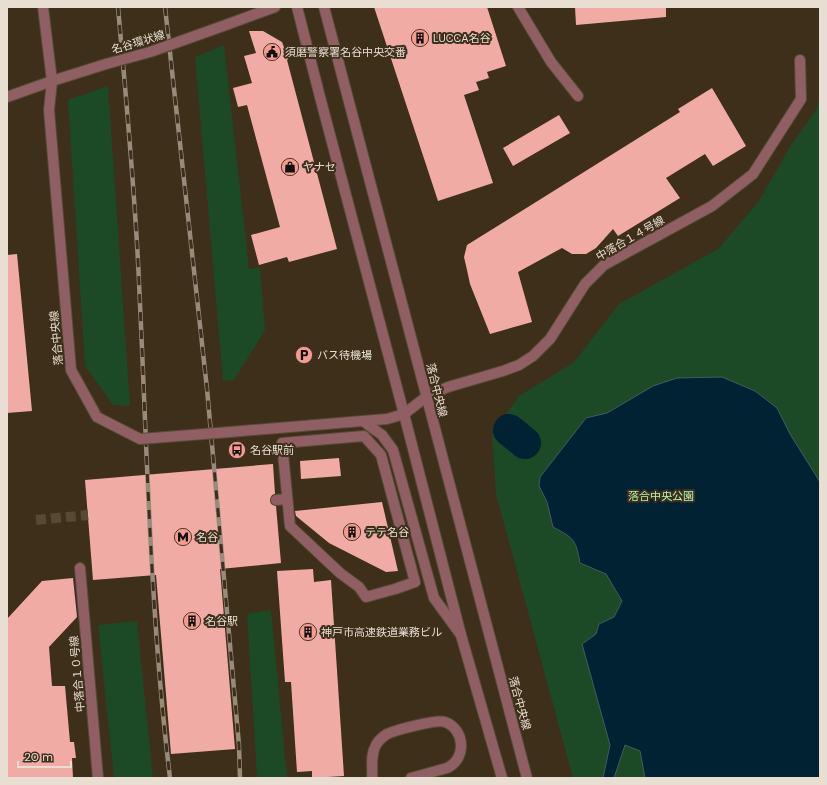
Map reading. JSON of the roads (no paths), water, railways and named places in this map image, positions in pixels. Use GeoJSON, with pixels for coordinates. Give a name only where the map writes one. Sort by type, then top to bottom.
{"type":"FeatureCollection","features":[{"type":"Feature","properties":{"kind":"street","name":"落合中央線"},"geometry":{"type":"LineString","coordinates":[[43,7],[52,80],[49,110],[71,370],[97,417],[140,439],[387,419],[404,414]]}},
{"type":"Feature","properties":{"kind":"street","name":"名谷環状線"},"geometry":{"type":"LineString","coordinates":[[7,97],[52,80],[150,52],[275,7]]}},
{"type":"Feature","properties":{"kind":"street"},"geometry":{"type":"LineString","coordinates":[[297,7],[461,635],[502,778]]}},
{"type":"Feature","properties":{"kind":"street","name":"落合中央線"},"geometry":{"type":"LineString","coordinates":[[324,7],[527,778]]}},
{"type":"Feature","properties":{"kind":"street"},"geometry":{"type":"LineString","coordinates":[[518,7],[552,62],[578,96]]}},
{"type":"Feature","properties":{"kind":"street","name":"中落合１４号線"},"geometry":{"type":"LineString","coordinates":[[404,414],[426,397],[448,387],[519,365],[533,356],[550,339],[585,284],[604,264],[712,206],[753,174],[801,99],[800,60]]}},
{"type":"Feature","properties":{"kind":"street"},"geometry":{"type":"LineString","coordinates":[[363,421],[382,435],[393,450],[434,598],[461,635]]}},
{"type":"Feature","properties":{"kind":"street"},"geometry":{"type":"LineString","coordinates":[[364,436],[381,455],[415,582],[366,597],[359,587],[340,573],[290,526],[287,499],[282,443],[364,436]]}},
{"type":"Feature","properties":{"kind":"street"},"geometry":{"type":"LineString","coordinates":[[276,500],[287,499]]}},
{"type":"Feature","properties":{"kind":"street","name":"中落合１０号線"},"geometry":{"type":"LineString","coordinates":[[80,568],[98,778]]}},
{"type":"Feature","properties":{"kind":"street"},"geometry":{"type":"LineString","coordinates":[[372,778],[373,753],[376,744],[387,734],[434,721],[444,722],[454,728],[459,735],[461,744],[460,755],[457,760],[447,768],[411,778]]}},
{"type":"Feature","properties":{"kind":"water"},"geometry":{"type":"Polygon","coordinates":[[[722,377],[755,391],[777,408],[790,434],[820,482],[820,778],[645,778],[640,751],[625,745],[614,778],[603,778],[610,745],[582,644],[596,634],[599,624],[614,617],[622,601],[606,574],[580,563],[577,549],[573,540],[566,534],[553,527],[547,502],[539,486],[540,477],[586,418],[607,413],[653,386],[677,378],[722,377]]]}},
{"type":"Feature","properties":{"kind":"waterway"},"geometry":{"type":"LineString","coordinates":[[509,430],[525,443]]}},
{"type":"Feature","properties":{"kind":"tunnel"},"geometry":{"type":"LineString","coordinates":[[36,520],[88,515]]}},
{"type":"Feature","properties":{"kind":"railway"},"geometry":{"type":"LineString","coordinates":[[118,7],[135,213],[147,468],[158,655],[170,778]]}},
{"type":"Feature","properties":{"kind":"railway"},"geometry":{"type":"LineString","coordinates":[[165,7],[207,389],[239,745],[240,778]]}},
{"type":"Feature","properties":{"kind":"place","name":"LUCCA名谷"},"geometry":{"type":"Point","coordinates":[420,38]}},
{"type":"Feature","properties":{"kind":"place","name":"須磨警察署名谷中央交番"},"geometry":{"type":"Point","coordinates":[272,52]}},
{"type":"Feature","properties":{"kind":"place","name":"ヤナセ"},"geometry":{"type":"Point","coordinates":[290,167]}},
{"type":"Feature","properties":{"kind":"place","name":"バス待機場"},"geometry":{"type":"Point","coordinates":[304,355]}},
{"type":"Feature","properties":{"kind":"place","name":"名谷駅前"},"geometry":{"type":"Point","coordinates":[237,450]}},
{"type":"Feature","properties":{"kind":"place","name":"テテ名谷"},"geometry":{"type":"Point","coordinates":[352,532]}},
{"type":"Feature","properties":{"kind":"place","name":"名谷"},"geometry":{"type":"Point","coordinates":[183,537]}},
{"type":"Feature","properties":{"kind":"place","name":"名谷駅"},"geometry":{"type":"Point","coordinates":[192,621]}},
{"type":"Feature","properties":{"kind":"place","name":"神戸市高速鉄道業務ビル"},"geometry":{"type":"Point","coordinates":[308,632]}},
{"type":"Feature","properties":{"kind":"park label","name":"落合中央公園"},"geometry":{"type":"Point","coordinates":[661,496]}}]}
